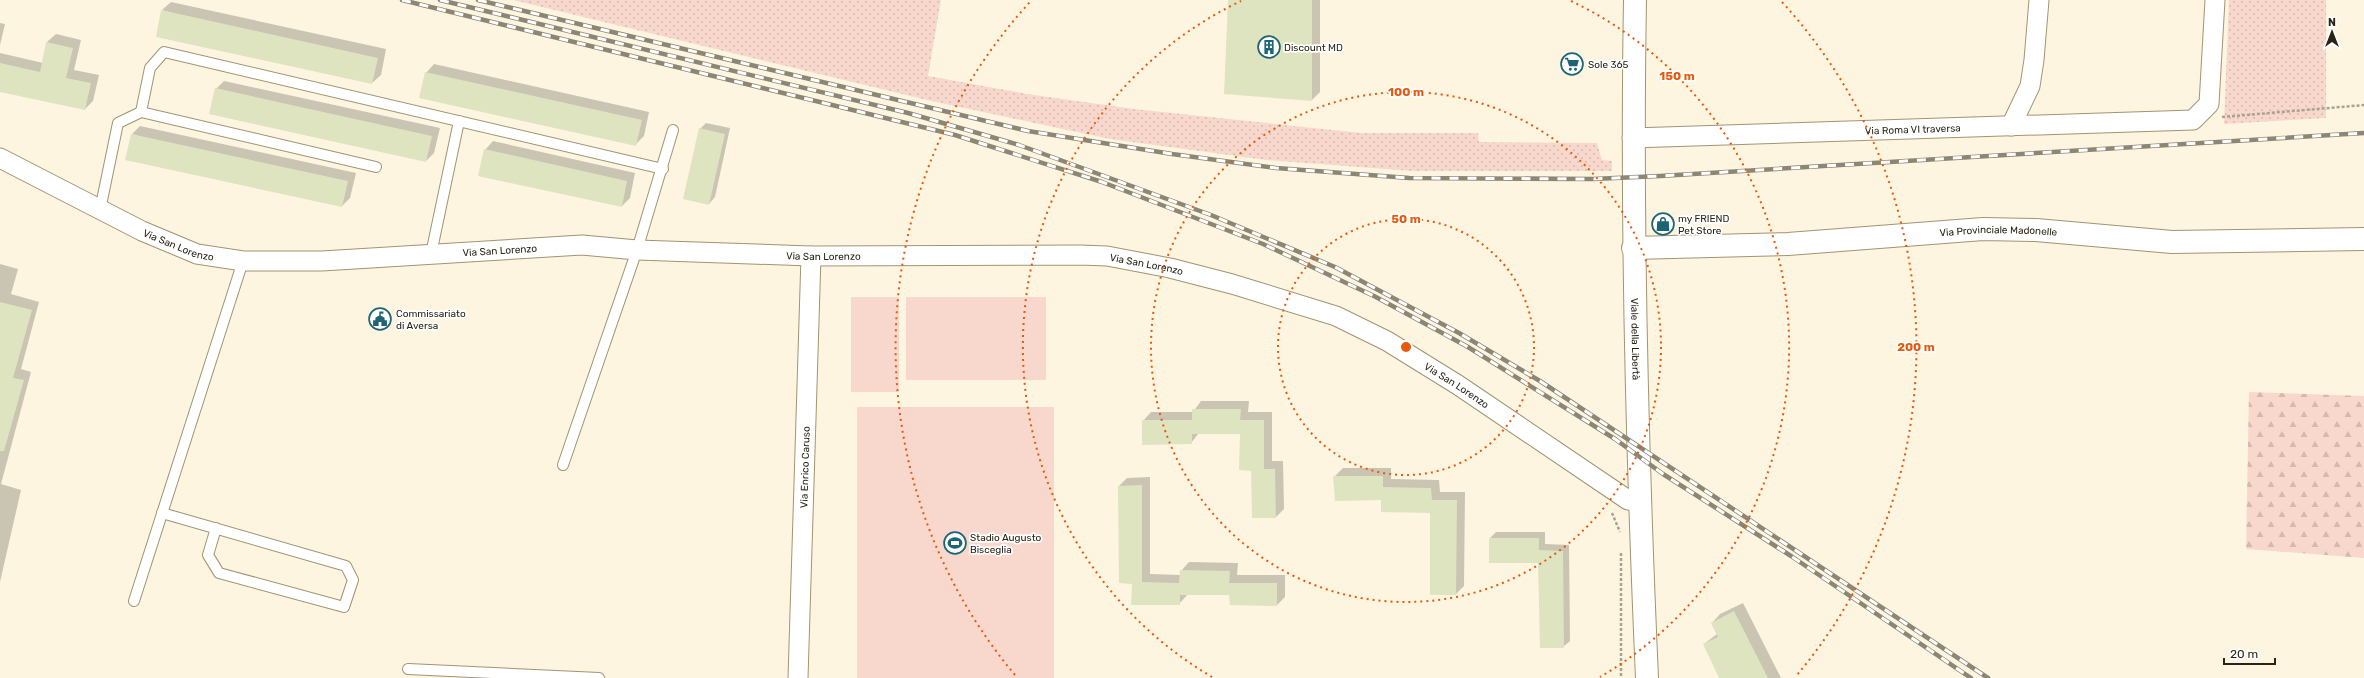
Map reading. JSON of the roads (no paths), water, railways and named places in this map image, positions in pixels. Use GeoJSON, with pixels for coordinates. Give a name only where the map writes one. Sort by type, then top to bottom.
{"type":"FeatureCollection","features":[{"type":"Feature","properties":{"kind":"street","name":"Viale della Libertà"},"geometry":{"type":"LineString","coordinates":[[1635,0],[1632,138],[1633,248],[1639,493],[1647,678]]}},
{"type":"Feature","properties":{"kind":"street"},"geometry":{"type":"LineString","coordinates":[[2011,126],[2030,86],[2034,60],[2039,0]]}},
{"type":"Feature","properties":{"kind":"street","name":"Via Roma VI traversa"},"geometry":{"type":"LineString","coordinates":[[1632,138],[2193,120],[2209,104],[2215,0]]}},
{"type":"Feature","properties":{"kind":"street","name":"Via San Lorenzo"},"geometry":{"type":"LineString","coordinates":[[0,158],[142,232],[197,254],[243,261],[322,261],[582,245],[637,250],[811,256],[1107,256],[1170,268],[1232,284],[1336,316],[1387,341],[1458,385],[1613,488],[1626,483],[1639,493]]}},
{"type":"Feature","properties":{"kind":"street","name":"Via Provinciale Madonelle"},"geometry":{"type":"LineString","coordinates":[[1633,248],[1788,244],[1983,229],[2036,230],[2172,242],[2364,239]]}},
{"type":"Feature","properties":{"kind":"street","name":"Via Enrico Caruso"},"geometry":{"type":"LineString","coordinates":[[798,678],[811,256]]}},
{"type":"Feature","properties":{"kind":"lane"},"geometry":{"type":"LineString","coordinates":[[141,112],[150,68],[164,52],[663,169]]}},
{"type":"Feature","properties":{"kind":"lane"},"geometry":{"type":"LineString","coordinates":[[100,210],[118,123],[141,112],[376,167]]}},
{"type":"Feature","properties":{"kind":"lane"},"geometry":{"type":"LineString","coordinates":[[431,254],[459,121]]}},
{"type":"Feature","properties":{"kind":"lane"},"geometry":{"type":"LineString","coordinates":[[563,465],[637,250],[663,169],[673,130]]}},
{"type":"Feature","properties":{"kind":"lane"},"geometry":{"type":"LineString","coordinates":[[134,601],[243,261]]}},
{"type":"Feature","properties":{"kind":"lane"},"geometry":{"type":"LineString","coordinates":[[162,513],[216,528],[346,566],[353,580],[344,607],[219,573],[208,555],[216,528]]}},
{"type":"Feature","properties":{"kind":"lane"},"geometry":{"type":"LineString","coordinates":[[408,669],[599,678]]}},
{"type":"Feature","properties":{"kind":"railway"},"geometry":{"type":"LineString","coordinates":[[402,0],[955,135],[1102,182],[1263,244],[1374,296],[1468,347],[1615,439],[1663,474],[1791,556],[1971,678]]}},
{"type":"Feature","properties":{"kind":"railway"},"geometry":{"type":"LineString","coordinates":[[440,0],[908,113],[1019,145],[1211,215],[1335,267],[1459,333],[1540,381],[1988,678]]}},
{"type":"Feature","properties":{"kind":"railway"},"geometry":{"type":"LineString","coordinates":[[478,0],[1028,131],[1172,154],[1276,168],[1409,178],[1593,179],[1660,176],[2364,133]]}},
{"type":"Feature","properties":{"kind":"place","name":"Discount MD"},"geometry":{"type":"Point","coordinates":[1269,47]}},
{"type":"Feature","properties":{"kind":"place","name":"Sole 365"},"geometry":{"type":"Point","coordinates":[1572,64]}},
{"type":"Feature","properties":{"kind":"place","name":"my FRIEND Pet Store"},"geometry":{"type":"Point","coordinates":[1663,224]}},
{"type":"Feature","properties":{"kind":"place","name":"Commissariato di Aversa"},"geometry":{"type":"Point","coordinates":[380,319]}},
{"type":"Feature","properties":{"kind":"place","name":"Stadio Augusto Bisceglia"},"geometry":{"type":"Point","coordinates":[955,543]}}]}
